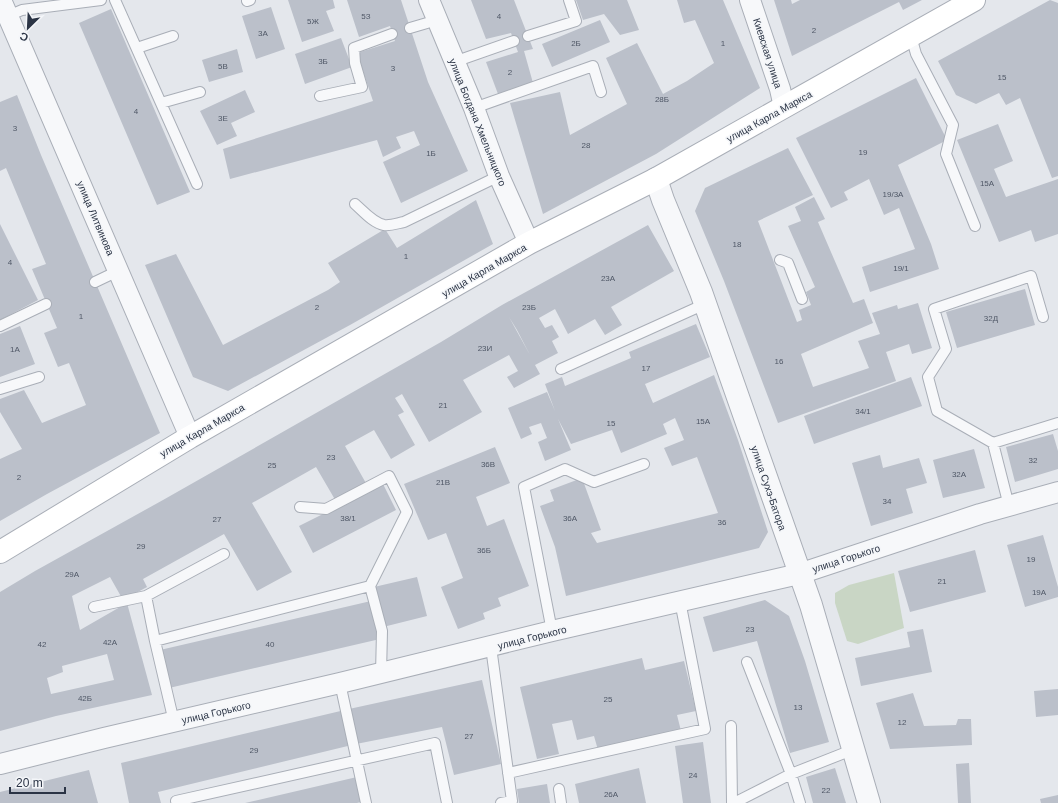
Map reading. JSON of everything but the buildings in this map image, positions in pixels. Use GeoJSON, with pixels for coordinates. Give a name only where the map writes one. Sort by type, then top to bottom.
{"type":"FeatureCollection","features":[{"type":"Feature","properties":{"kind":"main road","name":"улица Карла Маркса"},"geometry":{"type":"LineString","coordinates":[[0,552],[190,437],[530,243],[656,179],[974,0]]}},
{"type":"Feature","properties":{"kind":"street","name":"улица Богдана Хмельницкого"},"geometry":{"type":"LineString","coordinates":[[429,0],[474,108],[499,176],[530,243]]}},
{"type":"Feature","properties":{"kind":"street","name":"Киевская улица"},"geometry":{"type":"LineString","coordinates":[[752,1],[780,89],[784,107]]}},
{"type":"Feature","properties":{"kind":"street","name":"улица Литвинова"},"geometry":{"type":"LineString","coordinates":[[5,8],[190,437]]}},
{"type":"Feature","properties":{"kind":"street","name":"улица Сухэ-Батора"},"geometry":{"type":"LineString","coordinates":[[656,179],[663,200],[705,295],[799,574],[811,605],[868,803]]}},
{"type":"Feature","properties":{"kind":"street","name":"улица Горького"},"geometry":{"type":"LineString","coordinates":[[0,764],[104,738],[381,674],[552,631],[799,574],[980,514],[1058,492]]}},
{"type":"Feature","properties":{"kind":"lane"},"geometry":{"type":"LineString","coordinates":[[5,8],[22,10],[101,0]]}},
{"type":"Feature","properties":{"kind":"lane"},"geometry":{"type":"LineString","coordinates":[[115,0],[197,184]]}},
{"type":"Feature","properties":{"kind":"lane"},"geometry":{"type":"LineString","coordinates":[[528,36],[576,21],[569,0]]}},
{"type":"Feature","properties":{"kind":"lane"},"geometry":{"type":"LineString","coordinates":[[410,28],[427,23]]}},
{"type":"Feature","properties":{"kind":"lane"},"geometry":{"type":"LineString","coordinates":[[320,96],[362,87],[355,63],[354,48],[392,34]]}},
{"type":"Feature","properties":{"kind":"lane"},"geometry":{"type":"LineString","coordinates":[[137,48],[173,36]]}},
{"type":"Feature","properties":{"kind":"lane"},"geometry":{"type":"LineString","coordinates":[[911,36],[916,54],[953,125],[946,154],[975,226]]}},
{"type":"Feature","properties":{"kind":"lane"},"geometry":{"type":"LineString","coordinates":[[454,62],[514,41]]}},
{"type":"Feature","properties":{"kind":"lane"},"geometry":{"type":"LineString","coordinates":[[474,108],[593,66],[601,92]]}},
{"type":"Feature","properties":{"kind":"lane"},"geometry":{"type":"LineString","coordinates":[[161,103],[200,92]]}},
{"type":"Feature","properties":{"kind":"lane"},"geometry":{"type":"LineString","coordinates":[[355,204],[369,217],[383,225],[391,225],[404,222],[499,176]]}},
{"type":"Feature","properties":{"kind":"lane"},"geometry":{"type":"LineString","coordinates":[[780,260],[788,263],[802,299]]}},
{"type":"Feature","properties":{"kind":"lane"},"geometry":{"type":"LineString","coordinates":[[95,282],[118,271]]}},
{"type":"Feature","properties":{"kind":"lane"},"geometry":{"type":"LineString","coordinates":[[1009,506],[993,444],[937,411],[928,377],[946,349],[934,310],[1030,276],[1043,317]]}},
{"type":"Feature","properties":{"kind":"lane"},"geometry":{"type":"LineString","coordinates":[[561,369],[705,295]]}},
{"type":"Feature","properties":{"kind":"lane"},"geometry":{"type":"LineString","coordinates":[[0,326],[46,304]]}},
{"type":"Feature","properties":{"kind":"lane"},"geometry":{"type":"LineString","coordinates":[[0,389],[39,377]]}},
{"type":"Feature","properties":{"kind":"lane"},"geometry":{"type":"LineString","coordinates":[[993,444],[1058,424]]}},
{"type":"Feature","properties":{"kind":"lane"},"geometry":{"type":"LineString","coordinates":[[552,631],[524,487],[565,469],[594,482],[644,464]]}},
{"type":"Feature","properties":{"kind":"lane"},"geometry":{"type":"LineString","coordinates":[[300,507],[326,509],[389,476],[407,512],[370,586],[382,631],[381,674]]}},
{"type":"Feature","properties":{"kind":"lane"},"geometry":{"type":"LineString","coordinates":[[94,607],[146,596],[224,554]]}},
{"type":"Feature","properties":{"kind":"lane"},"geometry":{"type":"LineString","coordinates":[[154,641],[370,586]]}},
{"type":"Feature","properties":{"kind":"lane"},"geometry":{"type":"LineString","coordinates":[[146,596],[154,641],[174,722]]}},
{"type":"Feature","properties":{"kind":"lane"},"geometry":{"type":"LineString","coordinates":[[508,773],[705,729],[680,601]]}},
{"type":"Feature","properties":{"kind":"lane"},"geometry":{"type":"LineString","coordinates":[[491,647],[512,801],[501,803]]}},
{"type":"Feature","properties":{"kind":"lane"},"geometry":{"type":"LineString","coordinates":[[747,662],[791,774],[800,803]]}},
{"type":"Feature","properties":{"kind":"lane"},"geometry":{"type":"LineString","coordinates":[[340,683],[366,803]]}},
{"type":"Feature","properties":{"kind":"lane"},"geometry":{"type":"LineString","coordinates":[[731,726],[733,803],[791,774],[852,750]]}},
{"type":"Feature","properties":{"kind":"lane"},"geometry":{"type":"LineString","coordinates":[[176,800],[435,744],[447,803]]}},
{"type":"Feature","properties":{"kind":"lane"},"geometry":{"type":"LineString","coordinates":[[559,790],[561,803]]}},
{"type":"Feature","properties":{"kind":"green space"},"geometry":{"type":"Polygon","coordinates":[[[894,573],[904,628],[858,644],[847,641],[835,603],[835,593],[849,585],[894,573]]]}}]}
